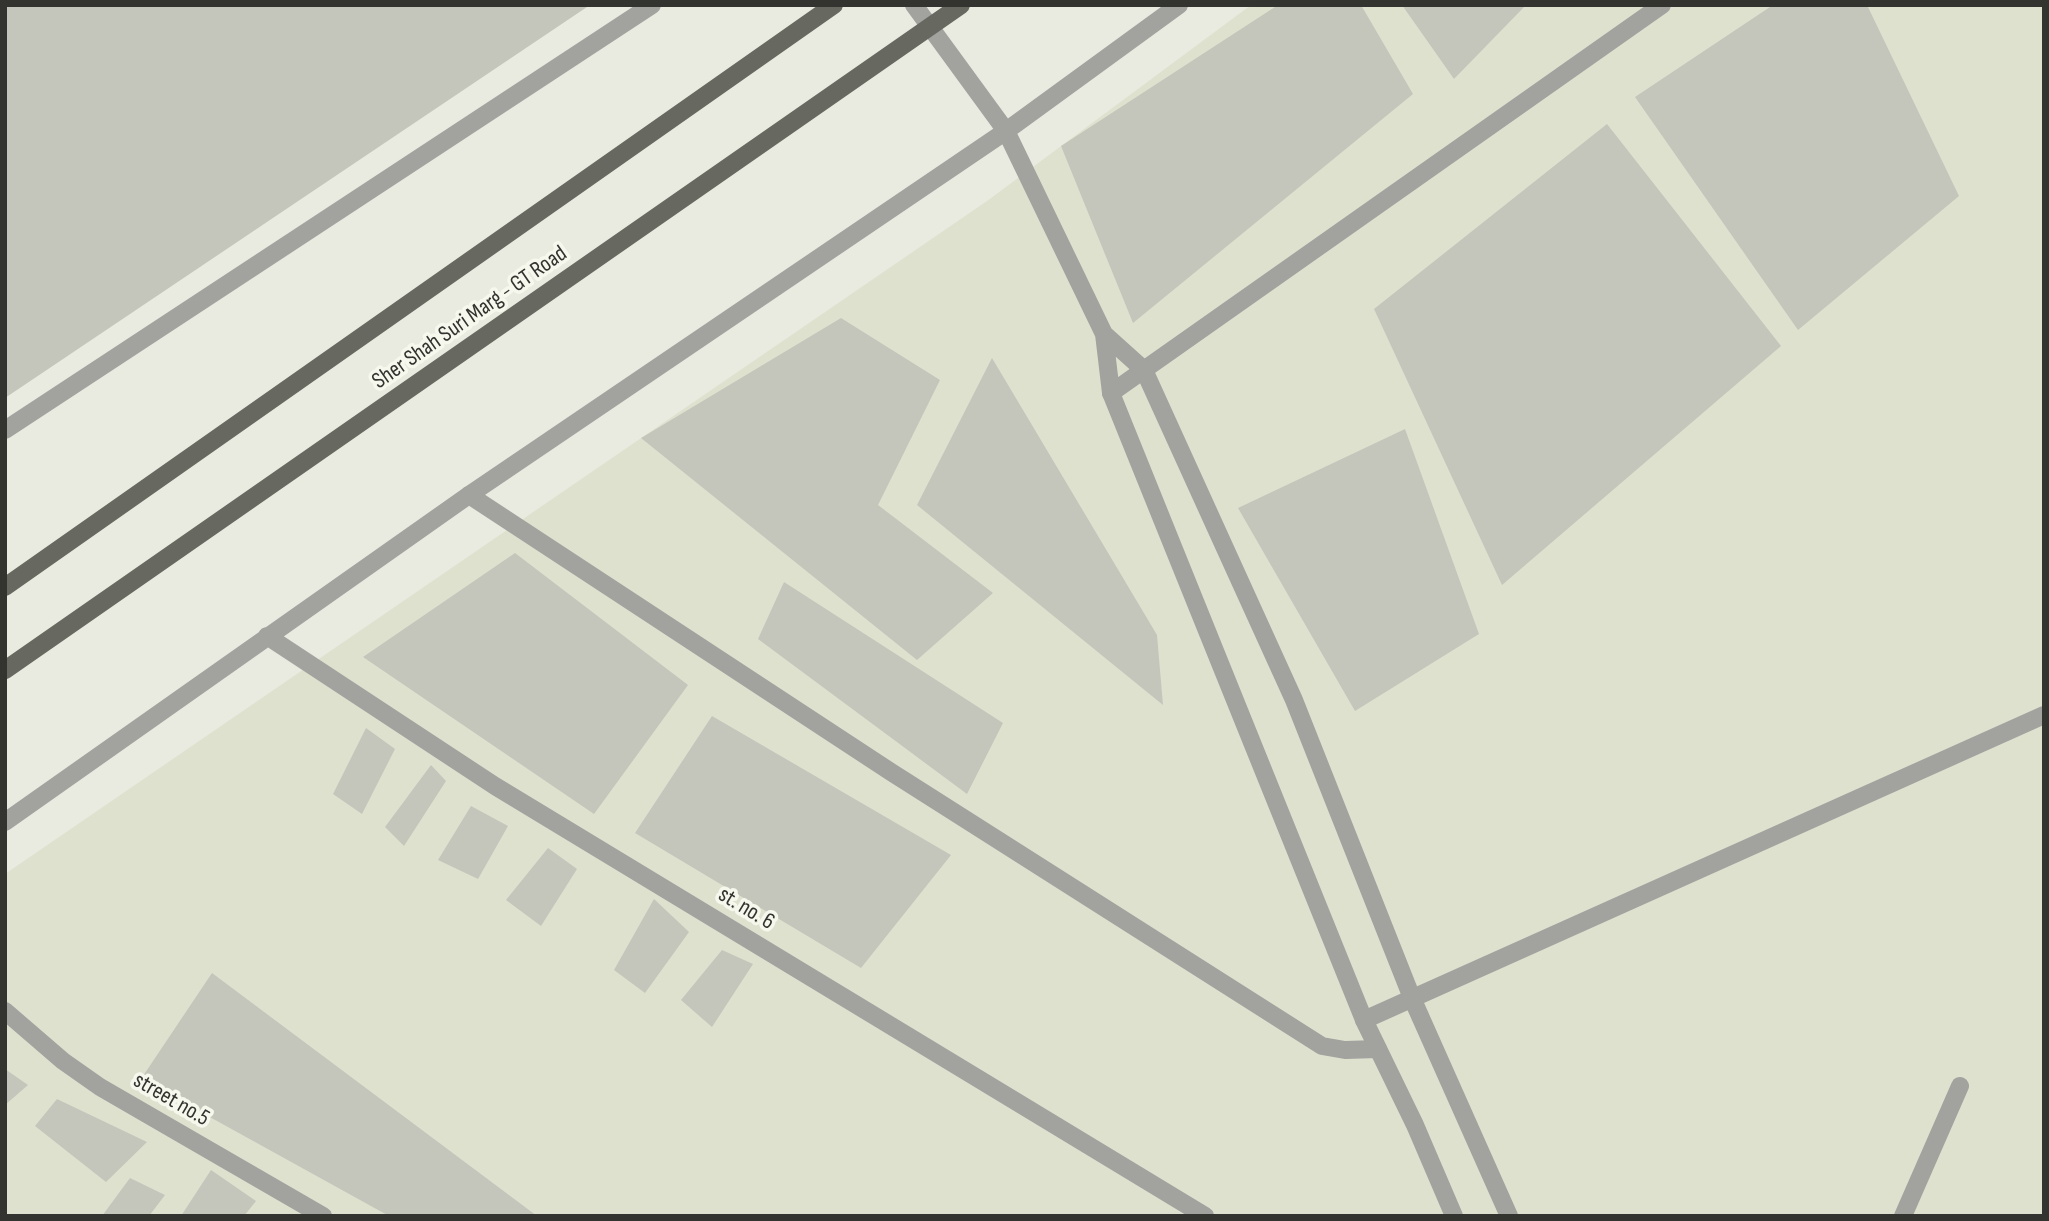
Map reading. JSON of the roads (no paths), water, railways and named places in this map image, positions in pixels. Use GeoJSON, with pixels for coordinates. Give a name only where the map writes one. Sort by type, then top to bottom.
{"type":"FeatureCollection","features":[{"type":"Feature","properties":{"kind":"main road","name":"Sher Shah Suri Marg - GT Road"},"geometry":{"type":"LineString","coordinates":[[5,587],[834,5]]}},
{"type":"Feature","properties":{"kind":"main road","name":"Sher Shah Suri Marg - GT Road"},"geometry":{"type":"LineString","coordinates":[[5,670],[961,5]]}},
{"type":"Feature","properties":{"kind":"street"},"geometry":{"type":"LineString","coordinates":[[5,430],[652,5]]}},
{"type":"Feature","properties":{"kind":"street"},"geometry":{"type":"LineString","coordinates":[[914,5],[1006,131],[1104,334],[1111,393],[1364,1020],[1416,1125],[1454,1216]]}},
{"type":"Feature","properties":{"kind":"street"},"geometry":{"type":"LineString","coordinates":[[5,822],[469,495],[1006,131],[1179,5]]}},
{"type":"Feature","properties":{"kind":"street"},"geometry":{"type":"LineString","coordinates":[[1111,393],[1662,5]]}},
{"type":"Feature","properties":{"kind":"street"},"geometry":{"type":"LineString","coordinates":[[1104,334],[1144,370],[1294,700],[1412,998],[1509,1216]]}},
{"type":"Feature","properties":{"kind":"street"},"geometry":{"type":"LineString","coordinates":[[469,495],[891,772],[1322,1046],[1345,1050],[1378,1049]]}},
{"type":"Feature","properties":{"kind":"street","name":"st. no. 6"},"geometry":{"type":"LineString","coordinates":[[267,636],[495,786],[1205,1216]]}},
{"type":"Feature","properties":{"kind":"street"},"geometry":{"type":"LineString","coordinates":[[1364,1020],[2044,715]]}},
{"type":"Feature","properties":{"kind":"street","name":"street no.5"},"geometry":{"type":"LineString","coordinates":[[5,1012],[63,1061],[100,1087],[323,1216]]}},
{"type":"Feature","properties":{"kind":"street"},"geometry":{"type":"LineString","coordinates":[[1903,1216],[1960,1086]]}}]}
